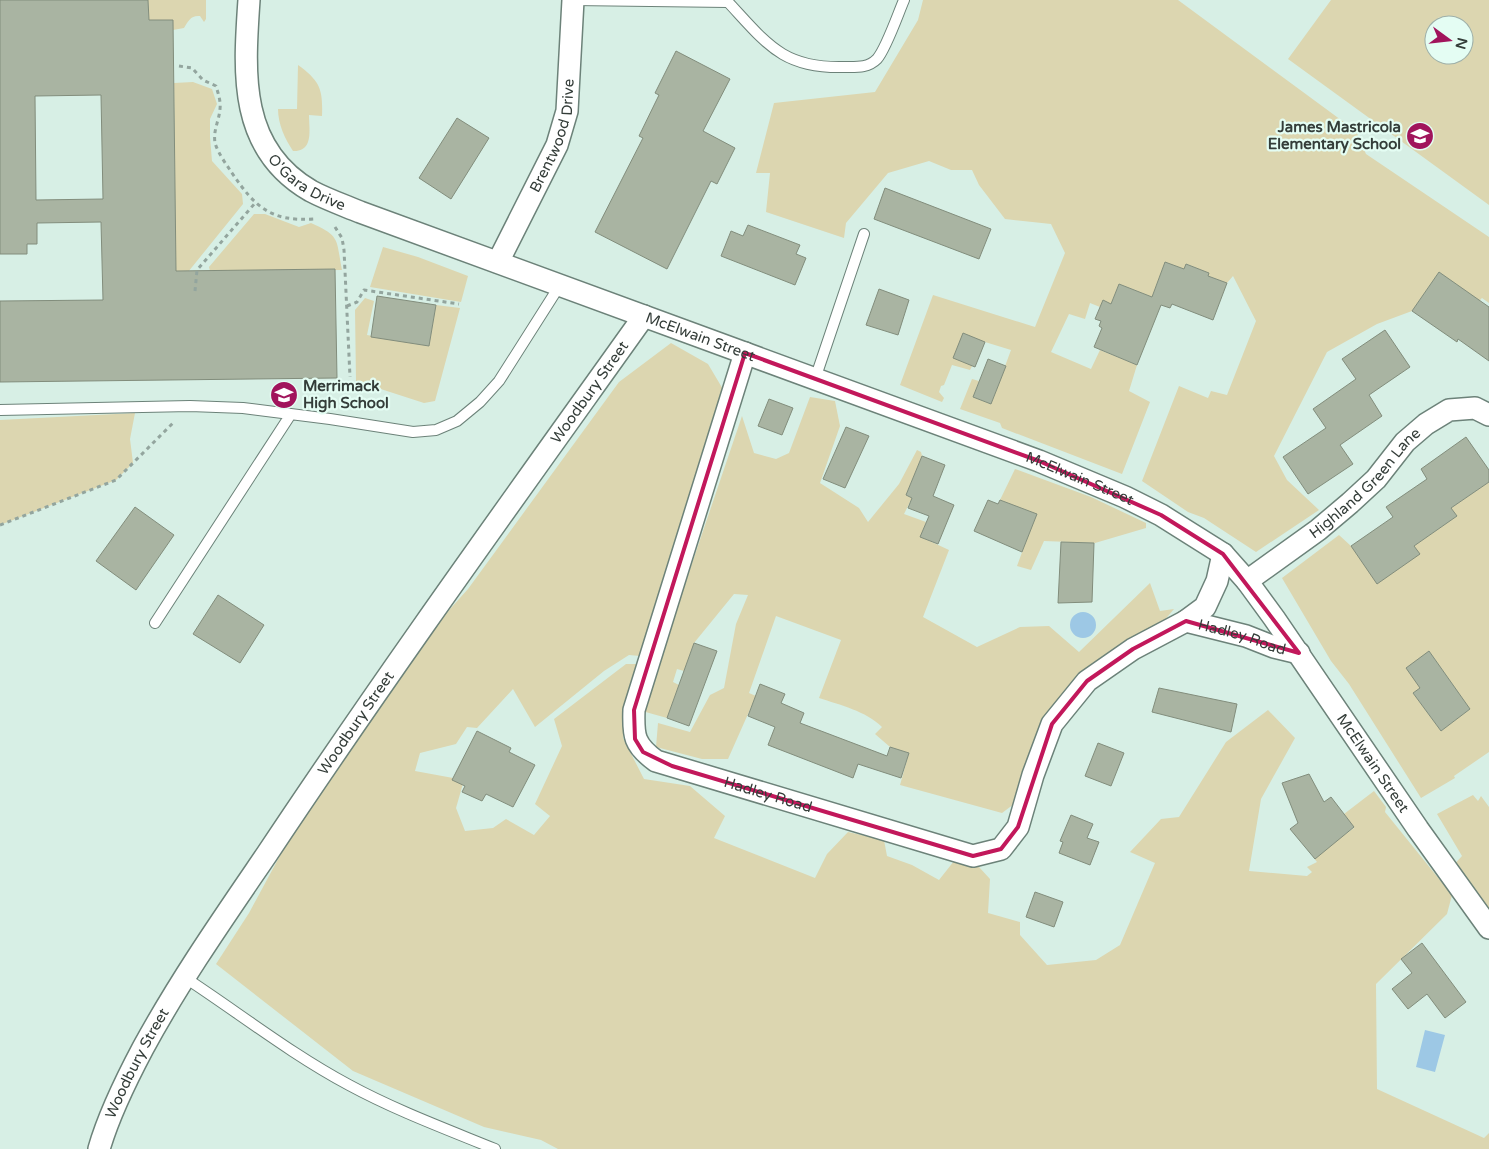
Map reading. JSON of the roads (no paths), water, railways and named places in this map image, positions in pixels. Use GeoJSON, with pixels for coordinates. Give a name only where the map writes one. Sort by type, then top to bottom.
{"type":"FeatureCollection","features":[{"type":"Feature","properties":{"kind":"street","name":"O'Gara Drive"},"geometry":{"type":"LineString","coordinates":[[249,0],[246,57],[247,88],[251,115],[258,135],[283,170],[310,190],[329,200],[498,262]]}},
{"type":"Feature","properties":{"kind":"street","name":"Brentwood Drive"},"geometry":{"type":"LineString","coordinates":[[498,262],[557,145],[567,111],[573,0]]}},
{"type":"Feature","properties":{"kind":"street","name":"McElwain Street"},"geometry":{"type":"LineString","coordinates":[[498,262],[1039,461],[1125,497],[1161,515],[1222,554],[1247,581],[1489,928]]}},
{"type":"Feature","properties":{"kind":"street","name":"Woodbury Street"},"geometry":{"type":"LineString","coordinates":[[99,1149],[127,1077],[184,977],[304,797],[456,578],[644,316]]}},
{"type":"Feature","properties":{"kind":"street","name":"Hadley Road"},"geometry":{"type":"LineString","coordinates":[[745,353],[634,710],[635,739],[643,752],[656,761],[973,856],[1001,848],[1018,827],[1033,775],[1052,724],[1087,681],[1133,649],[1186,621],[1205,607],[1217,580],[1222,554]]}},
{"type":"Feature","properties":{"kind":"street","name":"Highland Green Lane"},"geometry":{"type":"LineString","coordinates":[[1247,581],[1318,530],[1350,503],[1376,479],[1405,442],[1426,424],[1449,410],[1475,408],[1489,415]]}},
{"type":"Feature","properties":{"kind":"street","name":"Hadley Road"},"geometry":{"type":"LineString","coordinates":[[1186,621],[1246,636],[1274,648],[1298,653]]}},
{"type":"Feature","properties":{"kind":"lane"},"geometry":{"type":"LineString","coordinates":[[573,0],[728,2],[768,44],[786,57],[805,65],[829,68],[866,67],[877,59],[904,0]]}},
{"type":"Feature","properties":{"kind":"lane"},"geometry":{"type":"LineString","coordinates":[[815,379],[864,234]]}},
{"type":"Feature","properties":{"kind":"lane"},"geometry":{"type":"LineString","coordinates":[[0,410],[190,406],[243,408],[413,432],[436,430],[457,421],[480,402],[499,381],[560,285]]}},
{"type":"Feature","properties":{"kind":"lane"},"geometry":{"type":"LineString","coordinates":[[155,623],[291,414]]}},
{"type":"Feature","properties":{"kind":"lane"},"geometry":{"type":"LineString","coordinates":[[184,977],[302,1057],[349,1085],[399,1109],[495,1149]]}},
{"type":"Feature","properties":{"kind":"water"},"geometry":{"type":"Polygon","coordinates":[[[1083,612],[1092,616],[1096,625],[1092,634],[1083,638],[1074,634],[1070,625],[1074,616],[1083,612]]]}},
{"type":"Feature","properties":{"kind":"water"},"geometry":{"type":"Polygon","coordinates":[[[1425,1030],[1445,1035],[1435,1072],[1416,1067],[1425,1030]]]}},
{"type":"Feature","properties":{"kind":"place","name":"James Mastricola Elementary School"},"geometry":{"type":"Point","coordinates":[1420,136]}},
{"type":"Feature","properties":{"kind":"place","name":"Merrimack High School"},"geometry":{"type":"Point","coordinates":[284,395]}}]}
